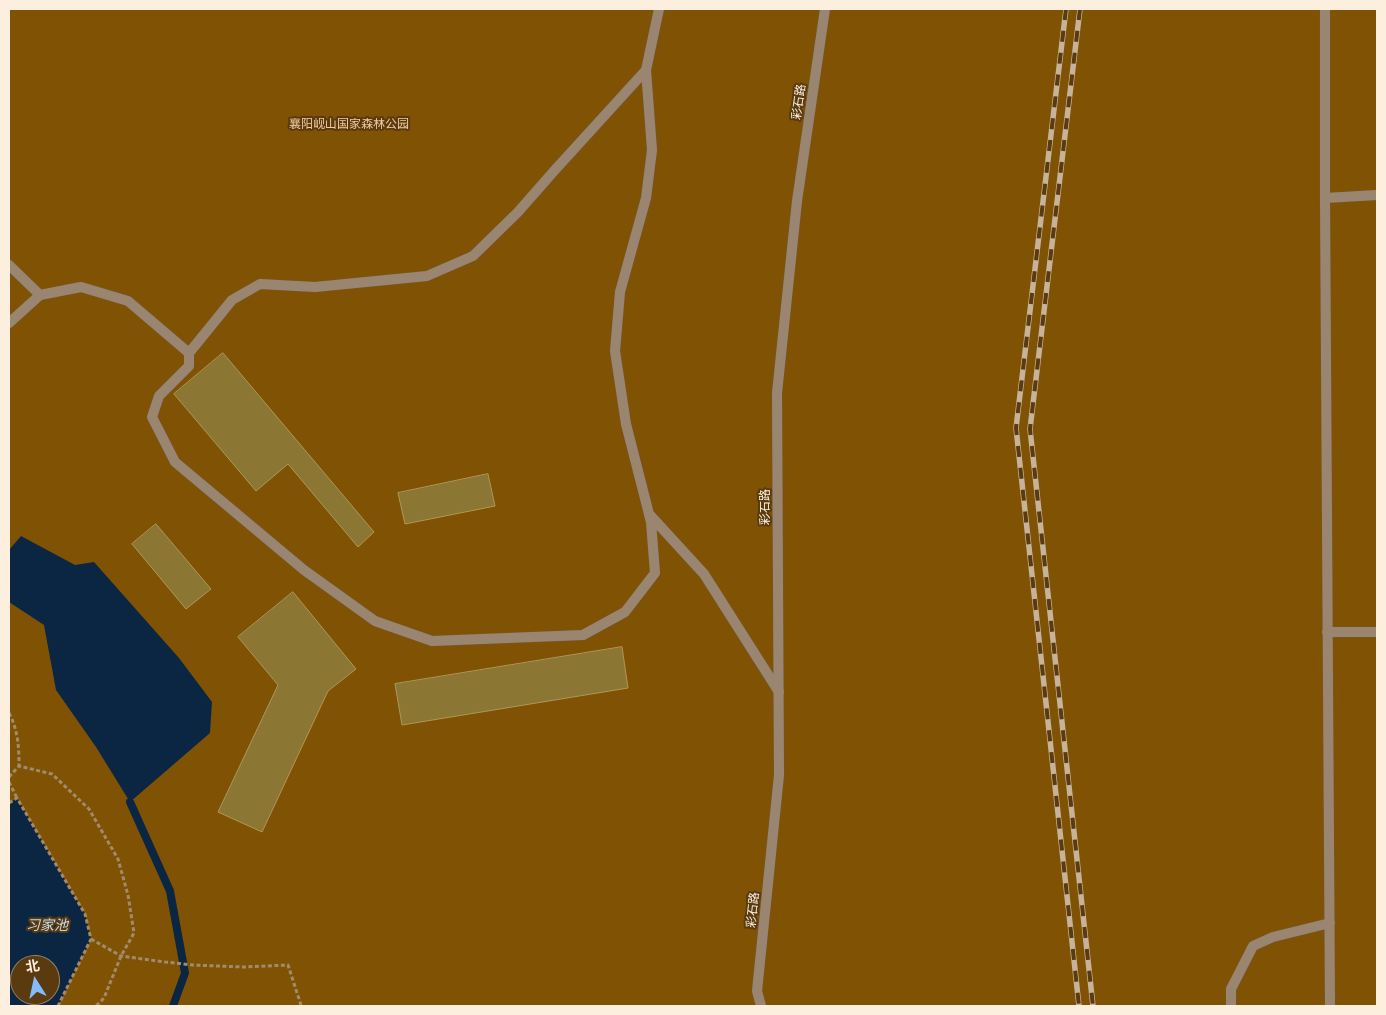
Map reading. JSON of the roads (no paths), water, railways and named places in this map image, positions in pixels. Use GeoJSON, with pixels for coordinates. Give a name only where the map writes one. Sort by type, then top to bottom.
{"type":"FeatureCollection","features":[{"type":"Feature","properties":{"kind":"street"},"geometry":{"type":"LineString","coordinates":[[646,70],[518,212],[473,256],[427,276],[315,287],[260,284],[232,300],[190,353],[190,366],[159,396],[152,417],[175,462],[304,570],[375,621],[432,641],[583,635],[625,612],[655,573],[651,522],[626,424],[615,351],[620,292],[646,198],[652,150],[646,70],[659,9]]}},
{"type":"Feature","properties":{"kind":"street","name":"彩石路"},"geometry":{"type":"LineString","coordinates":[[761,1006],[757,991],[779,775],[777,393],[797,201],[825,9]]}},
{"type":"Feature","properties":{"kind":"street"},"geometry":{"type":"LineString","coordinates":[[1326,9],[1325,198],[1330,1006]]}},
{"type":"Feature","properties":{"kind":"street"},"geometry":{"type":"LineString","coordinates":[[1325,198],[1377,195]]}},
{"type":"Feature","properties":{"kind":"street"},"geometry":{"type":"LineString","coordinates":[[9,266],[40,295]]}},
{"type":"Feature","properties":{"kind":"street"},"geometry":{"type":"LineString","coordinates":[[9,323],[40,295],[81,287],[128,301],[190,353]]}},
{"type":"Feature","properties":{"kind":"street"},"geometry":{"type":"LineString","coordinates":[[649,513],[704,574],[779,692]]}},
{"type":"Feature","properties":{"kind":"street"},"geometry":{"type":"LineString","coordinates":[[1327,632],[1377,632]]}},
{"type":"Feature","properties":{"kind":"street"},"geometry":{"type":"LineString","coordinates":[[1231,1006],[1231,989],[1253,946],[1273,938],[1330,923]]}},
{"type":"Feature","properties":{"kind":"water"},"geometry":{"type":"Polygon","coordinates":[[[21,536],[75,565],[94,562],[179,658],[212,702],[210,733],[130,802],[96,747],[56,690],[44,625],[9,602],[9,550],[21,536]]]}},
{"type":"Feature","properties":{"kind":"water","name":"习家池"},"geometry":{"type":"Polygon","coordinates":[[[17,798],[85,914],[91,939],[60,1002],[60,955],[10,955],[10,1005],[58,1005],[9,1006],[9,803],[17,798]]]}},
{"type":"Feature","properties":{"kind":"waterway"},"geometry":{"type":"LineString","coordinates":[[130,802],[170,891],[185,973],[173,1006]]}},
{"type":"Feature","properties":{"kind":"railway"},"geometry":{"type":"LineString","coordinates":[[1066,9],[1016,428],[1079,1006]]}},
{"type":"Feature","properties":{"kind":"railway"},"geometry":{"type":"LineString","coordinates":[[1080,9],[1030,429],[1093,1006]]}},
{"type":"Feature","properties":{"kind":"park label","name":"襄阳岘山国家森林公园"},"geometry":{"type":"Point","coordinates":[349,124]}}]}
